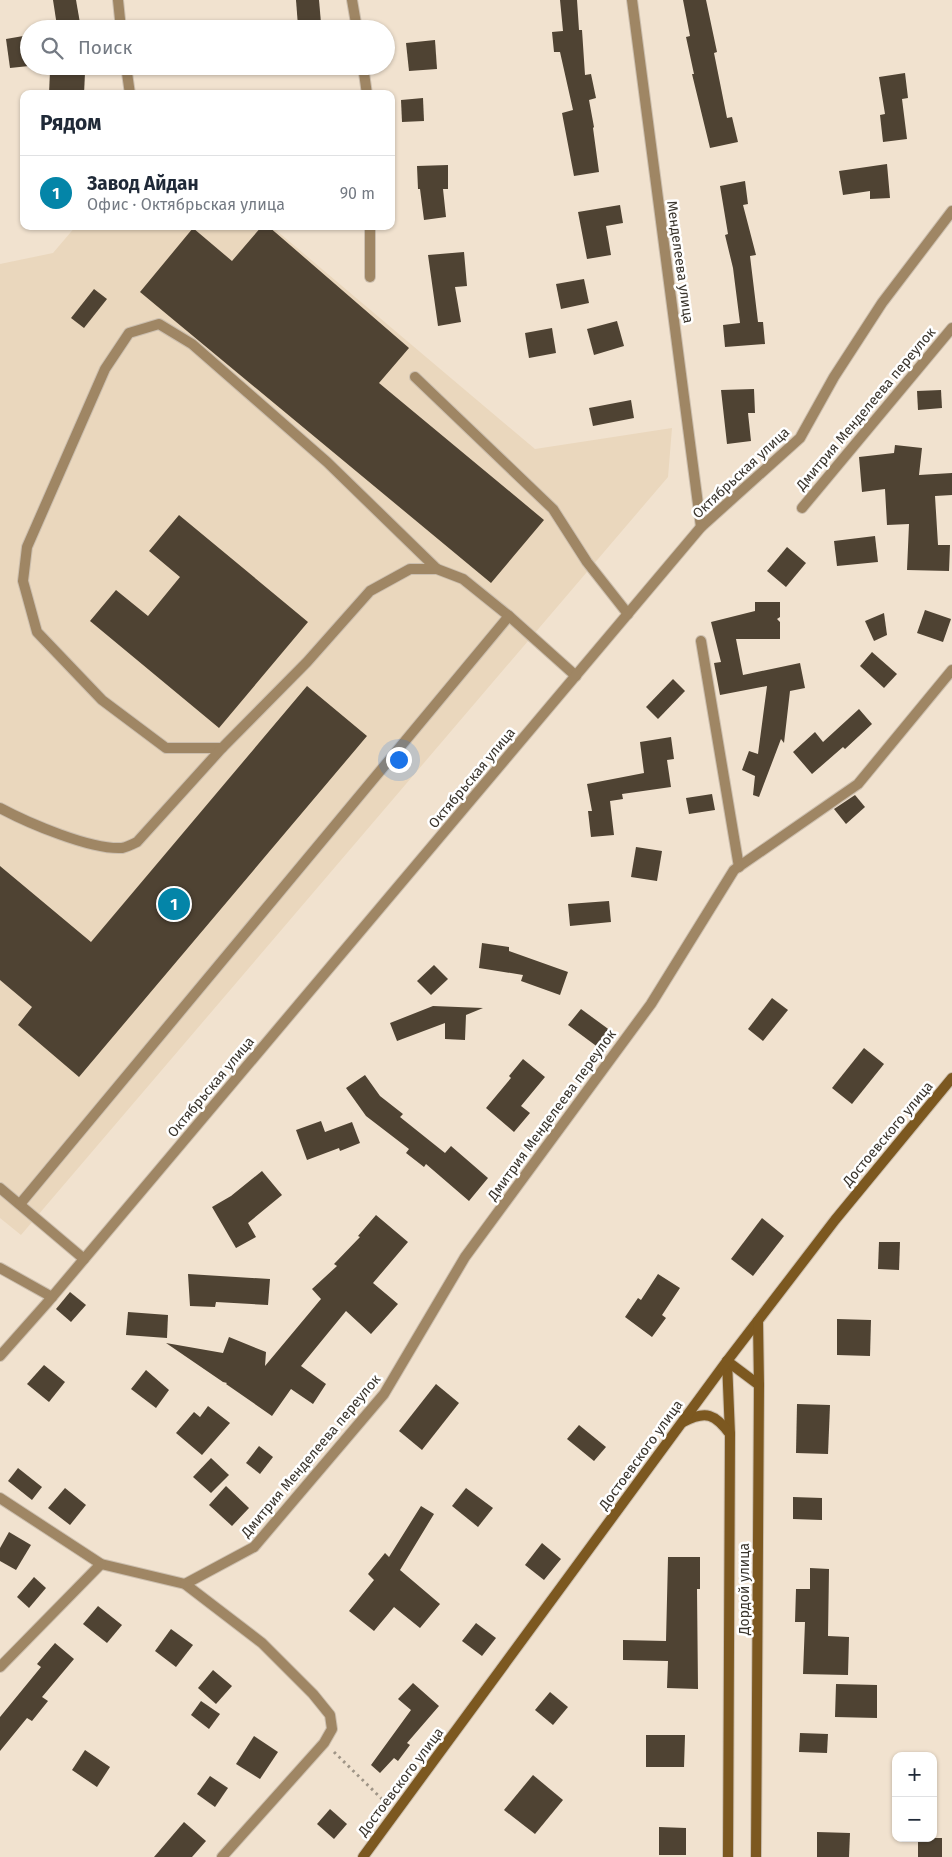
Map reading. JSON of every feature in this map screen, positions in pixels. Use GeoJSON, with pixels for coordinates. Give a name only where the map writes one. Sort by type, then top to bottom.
{"type":"FeatureCollection","features":[{"type":"Feature","properties":{"kind":"street"},"geometry":{"type":"LineString","coordinates":[[118,0],[120,20]]}},
{"type":"Feature","properties":{"kind":"street"},"geometry":{"type":"LineString","coordinates":[[352,0],[355,20]]}},
{"type":"Feature","properties":{"kind":"street","name":"Менделеева улица"},"geometry":{"type":"LineString","coordinates":[[632,0],[701,527]]}},
{"type":"Feature","properties":{"kind":"street"},"geometry":{"type":"LineString","coordinates":[[127,75],[129,90]]}},
{"type":"Feature","properties":{"kind":"street"},"geometry":{"type":"LineString","coordinates":[[364,75],[366,90]]}},
{"type":"Feature","properties":{"kind":"street","name":"Октябрьская улица"},"geometry":{"type":"LineString","coordinates":[[0,1356],[52,1297],[701,527],[800,438],[834,377],[882,303],[952,211]]}},
{"type":"Feature","properties":{"kind":"street"},"geometry":{"type":"LineString","coordinates":[[370,230],[370,277]]}},
{"type":"Feature","properties":{"kind":"street"},"geometry":{"type":"LineString","coordinates":[[222,748],[166,748],[102,700],[37,632],[23,581],[27,547],[105,369],[129,333],[159,324],[192,344],[327,462],[437,569]]}},
{"type":"Feature","properties":{"kind":"street","name":"Дмитрия Менделеева переулок"},"geometry":{"type":"LineString","coordinates":[[802,508],[952,328]]}},
{"type":"Feature","properties":{"kind":"street"},"geometry":{"type":"LineString","coordinates":[[415,377],[553,509],[588,562],[628,614]]}},
{"type":"Feature","properties":{"kind":"street"},"geometry":{"type":"LineString","coordinates":[[0,808],[24,821],[92,845],[123,848],[137,842],[222,748],[306,662],[370,591],[410,569],[437,569],[463,579],[509,616],[576,676]]}},
{"type":"Feature","properties":{"kind":"street"},"geometry":{"type":"LineString","coordinates":[[20,1204],[509,616]]}},
{"type":"Feature","properties":{"kind":"street"},"geometry":{"type":"LineString","coordinates":[[701,641],[739,867]]}},
{"type":"Feature","properties":{"kind":"street","name":"Дмитрия Менделеева переулок"},"geometry":{"type":"LineString","coordinates":[[185,1584],[254,1547],[384,1394],[465,1256],[651,1004],[734,870],[858,784],[952,670]]}},
{"type":"Feature","properties":{"kind":"street","name":"Достоевского улица"},"geometry":{"type":"LineString","coordinates":[[363,1857],[727,1361],[835,1220],[952,1078]]}},
{"type":"Feature","properties":{"kind":"street"},"geometry":{"type":"LineString","coordinates":[[0,1188],[84,1258]]}},
{"type":"Feature","properties":{"kind":"street"},"geometry":{"type":"LineString","coordinates":[[0,1268],[52,1297]]}},
{"type":"Feature","properties":{"kind":"street","name":"Дордой улица"},"geometry":{"type":"LineString","coordinates":[[756,1857],[758,1321]]}},
{"type":"Feature","properties":{"kind":"street"},"geometry":{"type":"LineString","coordinates":[[727,1361],[759,1385]]}},
{"type":"Feature","properties":{"kind":"street","name":"Дордой улица"},"geometry":{"type":"LineString","coordinates":[[727,1361],[730,1434],[728,1857]]}},
{"type":"Feature","properties":{"kind":"street"},"geometry":{"type":"LineString","coordinates":[[682,1422],[703,1414],[714,1417],[722,1423],[730,1434]]}},
{"type":"Feature","properties":{"kind":"street"},"geometry":{"type":"LineString","coordinates":[[0,1498],[101,1564],[185,1584],[262,1643],[313,1694],[330,1715],[332,1729],[324,1743],[222,1857]]}},
{"type":"Feature","properties":{"kind":"street"},"geometry":{"type":"LineString","coordinates":[[0,1667],[101,1564]]}},
{"type":"Feature","properties":{"kind":"path"},"geometry":{"type":"LineString","coordinates":[[324,1743],[396,1813]]}},
{"type":"Feature","properties":{"kind":"shaded area"},"geometry":{"type":"Polygon","coordinates":[[[73,230],[276,230],[535,449],[672,428],[668,477],[21,1235],[0,1218],[0,264],[53,253],[73,230]]]}},
{"type":"Feature","properties":{"kind":"building"},"geometry":{"type":"Polygon","coordinates":[[[53,0],[76,0],[79,20],[56,20],[53,0]]]}},
{"type":"Feature","properties":{"kind":"building"},"geometry":{"type":"Polygon","coordinates":[[[296,0],[319,0],[321,20],[298,20],[296,0]]]}},
{"type":"Feature","properties":{"kind":"building"},"geometry":{"type":"Polygon","coordinates":[[[560,0],[577,0],[579,30],[582,30],[585,75],[591,74],[596,98],[589,100],[599,172],[574,176],[562,113],[573,110],[560,52],[554,52],[552,32],[563,31],[560,0]]]}},
{"type":"Feature","properties":{"kind":"building"},"geometry":{"type":"Polygon","coordinates":[[[683,0],[706,0],[717,52],[714,53],[727,118],[732,117],[738,142],[710,148],[692,74],[694,74],[686,37],[690,36],[683,0]]]}},
{"type":"Feature","properties":{"kind":"building"},"geometry":{"type":"Polygon","coordinates":[[[20,37],[20,67],[10,68],[6,39],[20,37]]]}},
{"type":"Feature","properties":{"kind":"building"},"geometry":{"type":"Polygon","coordinates":[[[435,40],[437,69],[409,71],[406,43],[435,40]]]}},
{"type":"Feature","properties":{"kind":"building"},"geometry":{"type":"Polygon","coordinates":[[[905,73],[908,98],[902,99],[907,139],[883,142],[880,115],[885,114],[879,77],[905,73]]]}},
{"type":"Feature","properties":{"kind":"building"},"geometry":{"type":"Polygon","coordinates":[[[50,75],[85,75],[84,90],[49,90],[50,75]]]}},
{"type":"Feature","properties":{"kind":"building"},"geometry":{"type":"Polygon","coordinates":[[[423,98],[424,121],[402,122],[401,100],[423,98]]]}},
{"type":"Feature","properties":{"kind":"building"},"geometry":{"type":"Polygon","coordinates":[[[887,164],[890,198],[870,199],[870,191],[843,195],[839,171],[887,164]]]}},
{"type":"Feature","properties":{"kind":"building"},"geometry":{"type":"Polygon","coordinates":[[[448,165],[448,189],[443,189],[446,217],[424,220],[420,189],[418,189],[417,166],[448,165]]]}},
{"type":"Feature","properties":{"kind":"building"},"geometry":{"type":"Polygon","coordinates":[[[745,181],[748,204],[743,205],[756,255],[750,256],[758,322],[763,322],[765,344],[725,347],[723,325],[740,323],[733,268],[725,235],[728,234],[720,186],[745,181]]]}},
{"type":"Feature","properties":{"kind":"building"},"geometry":{"type":"Polygon","coordinates":[[[620,205],[623,223],[606,226],[611,255],[587,259],[578,212],[620,205]]]}},
{"type":"Feature","properties":{"kind":"building"},"geometry":{"type":"Polygon","coordinates":[[[191,230],[195,230],[232,261],[259,230],[273,230],[409,348],[379,383],[544,520],[491,583],[140,292],[191,230]]]}},
{"type":"Feature","properties":{"kind":"building"},"geometry":{"type":"Polygon","coordinates":[[[464,252],[467,286],[455,287],[461,322],[438,326],[428,255],[464,252]]]}},
{"type":"Feature","properties":{"kind":"building"},"geometry":{"type":"Polygon","coordinates":[[[584,279],[589,303],[561,309],[556,284],[584,279]]]}},
{"type":"Feature","properties":{"kind":"building"},"geometry":{"type":"Polygon","coordinates":[[[94,289],[107,299],[84,328],[71,318],[94,289]]]}},
{"type":"Feature","properties":{"kind":"building"},"geometry":{"type":"Polygon","coordinates":[[[617,321],[624,346],[594,355],[587,329],[617,321]]]}},
{"type":"Feature","properties":{"kind":"building"},"geometry":{"type":"Polygon","coordinates":[[[552,328],[556,353],[529,358],[525,333],[552,328]]]}},
{"type":"Feature","properties":{"kind":"building"},"geometry":{"type":"Polygon","coordinates":[[[754,389],[755,413],[748,413],[751,441],[727,444],[721,390],[754,389]]]}},
{"type":"Feature","properties":{"kind":"building"},"geometry":{"type":"Polygon","coordinates":[[[941,390],[942,408],[918,410],[917,391],[941,390]]]}},
{"type":"Feature","properties":{"kind":"building"},"geometry":{"type":"Polygon","coordinates":[[[631,400],[634,418],[593,426],[589,408],[631,400]]]}},
{"type":"Feature","properties":{"kind":"building"},"geometry":{"type":"Polygon","coordinates":[[[895,445],[922,448],[919,475],[952,473],[952,495],[935,496],[938,545],[950,545],[949,571],[907,570],[909,524],[887,525],[885,489],[862,492],[859,457],[894,453],[895,445]]]}},
{"type":"Feature","properties":{"kind":"building"},"geometry":{"type":"Polygon","coordinates":[[[179,515],[308,622],[219,728],[90,621],[116,590],[148,616],[180,577],[149,551],[179,515]]]}},
{"type":"Feature","properties":{"kind":"building"},"geometry":{"type":"Polygon","coordinates":[[[875,536],[878,562],[837,566],[834,541],[875,536]]]}},
{"type":"Feature","properties":{"kind":"building"},"geometry":{"type":"Polygon","coordinates":[[[787,547],[806,563],[786,587],[767,571],[787,547]]]}},
{"type":"Feature","properties":{"kind":"building"},"geometry":{"type":"Polygon","coordinates":[[[755,602],[780,602],[780,617],[777,619],[780,622],[780,639],[736,639],[743,675],[800,663],[805,688],[790,691],[784,743],[781,739],[759,797],[753,795],[755,776],[742,770],[749,751],[758,754],[767,686],[720,695],[714,663],[721,662],[711,622],[755,611],[755,602]]]}},
{"type":"Feature","properties":{"kind":"building"},"geometry":{"type":"Polygon","coordinates":[[[925,610],[951,619],[943,642],[917,633],[925,610]]]}},
{"type":"Feature","properties":{"kind":"building"},"geometry":{"type":"Polygon","coordinates":[[[884,613],[887,635],[874,641],[865,621],[884,613]]]}},
{"type":"Feature","properties":{"kind":"building"},"geometry":{"type":"Polygon","coordinates":[[[872,652],[897,674],[884,688],[860,666],[872,652]]]}},
{"type":"Feature","properties":{"kind":"building"},"geometry":{"type":"Polygon","coordinates":[[[673,679],[685,691],[658,719],[646,707],[673,679]]]}},
{"type":"Feature","properties":{"kind":"building"},"geometry":{"type":"Polygon","coordinates":[[[307,686],[367,736],[79,1077],[18,1025],[32,1007],[0,980],[0,866],[91,942],[307,686]]]}},
{"type":"Feature","properties":{"kind":"building"},"geometry":{"type":"Polygon","coordinates":[[[859,709],[872,724],[845,749],[843,747],[812,774],[793,752],[815,732],[823,742],[859,709]]]}},
{"type":"Feature","properties":{"kind":"building"},"geometry":{"type":"Polygon","coordinates":[[[671,737],[674,759],[667,760],[671,787],[622,794],[623,799],[610,801],[614,835],[591,837],[588,811],[592,811],[587,784],[644,773],[640,742],[671,737]]]}},
{"type":"Feature","properties":{"kind":"building"},"geometry":{"type":"Polygon","coordinates":[[[712,794],[715,810],[689,814],[686,798],[712,794]]]}},
{"type":"Feature","properties":{"kind":"building"},"geometry":{"type":"Polygon","coordinates":[[[855,795],[865,807],[846,824],[834,809],[855,795]]]}},
{"type":"Feature","properties":{"kind":"building"},"geometry":{"type":"Polygon","coordinates":[[[636,847],[662,851],[657,881],[631,877],[636,847]]]}},
{"type":"Feature","properties":{"kind":"building"},"geometry":{"type":"Polygon","coordinates":[[[609,901],[611,922],[570,926],[568,904],[609,901]]]}},
{"type":"Feature","properties":{"kind":"building"},"geometry":{"type":"Polygon","coordinates":[[[482,943],[509,947],[509,951],[568,972],[560,995],[521,981],[523,975],[479,968],[482,943]]]}},
{"type":"Feature","properties":{"kind":"building"},"geometry":{"type":"Polygon","coordinates":[[[434,965],[448,979],[431,995],[417,981],[434,965]]]}},
{"type":"Feature","properties":{"kind":"building"},"geometry":{"type":"Polygon","coordinates":[[[772,998],[788,1010],[763,1041],[748,1029],[772,998]]]}},
{"type":"Feature","properties":{"kind":"building"},"geometry":{"type":"Polygon","coordinates":[[[433,1006],[483,1008],[466,1015],[465,1040],[445,1039],[445,1023],[397,1041],[390,1023],[433,1006]]]}},
{"type":"Feature","properties":{"kind":"building"},"geometry":{"type":"Polygon","coordinates":[[[581,1009],[611,1031],[599,1048],[568,1025],[581,1009]]]}},
{"type":"Feature","properties":{"kind":"building"},"geometry":{"type":"Polygon","coordinates":[[[864,1048],[884,1064],[852,1104],[832,1088],[864,1048]]]}},
{"type":"Feature","properties":{"kind":"building"},"geometry":{"type":"Polygon","coordinates":[[[523,1059],[545,1077],[521,1106],[530,1113],[514,1132],[486,1108],[511,1078],[509,1076],[523,1059]]]}},
{"type":"Feature","properties":{"kind":"building"},"geometry":{"type":"Polygon","coordinates":[[[365,1075],[380,1096],[403,1114],[400,1117],[445,1153],[451,1146],[488,1178],[469,1201],[426,1164],[424,1167],[406,1153],[409,1149],[366,1116],[346,1088],[365,1075]]]}},
{"type":"Feature","properties":{"kind":"building"},"geometry":{"type":"Polygon","coordinates":[[[321,1121],[325,1132],[352,1122],[360,1143],[340,1151],[339,1148],[307,1160],[296,1130],[321,1121]]]}},
{"type":"Feature","properties":{"kind":"building"},"geometry":{"type":"Polygon","coordinates":[[[262,1171],[282,1195],[248,1223],[256,1237],[236,1248],[212,1207],[231,1196],[262,1171]]]}},
{"type":"Feature","properties":{"kind":"building"},"geometry":{"type":"Polygon","coordinates":[[[376,1215],[408,1242],[373,1283],[398,1304],[371,1334],[346,1311],[301,1366],[326,1384],[313,1404],[291,1389],[272,1416],[227,1383],[166,1343],[223,1353],[229,1337],[266,1352],[265,1366],[321,1299],[312,1289],[337,1266],[334,1264],[360,1237],[358,1236],[376,1215]]]}},
{"type":"Feature","properties":{"kind":"building"},"geometry":{"type":"Polygon","coordinates":[[[762,1218],[784,1236],[753,1276],[731,1259],[762,1218]]]}},
{"type":"Feature","properties":{"kind":"building"},"geometry":{"type":"Polygon","coordinates":[[[879,1242],[900,1242],[899,1270],[878,1269],[879,1242]]]}},
{"type":"Feature","properties":{"kind":"building"},"geometry":{"type":"Polygon","coordinates":[[[188,1274],[270,1279],[268,1305],[216,1302],[215,1307],[190,1306],[188,1274]]]}},
{"type":"Feature","properties":{"kind":"building"},"geometry":{"type":"Polygon","coordinates":[[[658,1274],[680,1288],[662,1315],[666,1318],[652,1337],[625,1317],[638,1298],[641,1300],[658,1274]]]}},
{"type":"Feature","properties":{"kind":"building"},"geometry":{"type":"Polygon","coordinates":[[[70,1292],[86,1305],[71,1322],[56,1309],[70,1292]]]}},
{"type":"Feature","properties":{"kind":"building"},"geometry":{"type":"Polygon","coordinates":[[[128,1312],[168,1315],[167,1338],[126,1335],[128,1312]]]}},
{"type":"Feature","properties":{"kind":"building"},"geometry":{"type":"Polygon","coordinates":[[[837,1319],[871,1320],[870,1356],[837,1355],[837,1319]]]}},
{"type":"Feature","properties":{"kind":"building"},"geometry":{"type":"Polygon","coordinates":[[[44,1365],[65,1382],[49,1402],[27,1384],[44,1365]]]}},
{"type":"Feature","properties":{"kind":"building"},"geometry":{"type":"Polygon","coordinates":[[[146,1370],[169,1390],[156,1408],[131,1389],[146,1370]]]}},
{"type":"Feature","properties":{"kind":"building"},"geometry":{"type":"Polygon","coordinates":[[[436,1384],[459,1403],[422,1450],[399,1431],[436,1384]]]}},
{"type":"Feature","properties":{"kind":"building"},"geometry":{"type":"Polygon","coordinates":[[[797,1404],[830,1405],[828,1454],[796,1453],[797,1404]]]}},
{"type":"Feature","properties":{"kind":"building"},"geometry":{"type":"Polygon","coordinates":[[[208,1406],[230,1423],[202,1455],[176,1433],[194,1412],[200,1417],[208,1406]]]}},
{"type":"Feature","properties":{"kind":"building"},"geometry":{"type":"Polygon","coordinates":[[[579,1425],[606,1447],[594,1461],[567,1439],[579,1425]]]}},
{"type":"Feature","properties":{"kind":"building"},"geometry":{"type":"Polygon","coordinates":[[[259,1446],[273,1457],[260,1474],[246,1463],[259,1446]]]}},
{"type":"Feature","properties":{"kind":"building"},"geometry":{"type":"Polygon","coordinates":[[[211,1458],[229,1475],[211,1493],[193,1477],[211,1458]]]}},
{"type":"Feature","properties":{"kind":"building"},"geometry":{"type":"Polygon","coordinates":[[[18,1468],[42,1487],[32,1500],[8,1481],[18,1468]]]}},
{"type":"Feature","properties":{"kind":"building"},"geometry":{"type":"Polygon","coordinates":[[[226,1486],[249,1508],[232,1526],[209,1505],[226,1486]]]}},
{"type":"Feature","properties":{"kind":"building"},"geometry":{"type":"Polygon","coordinates":[[[65,1488],[86,1505],[70,1525],[48,1508],[65,1488]]]}},
{"type":"Feature","properties":{"kind":"building"},"geometry":{"type":"Polygon","coordinates":[[[466,1488],[493,1508],[478,1527],[452,1506],[466,1488]]]}},
{"type":"Feature","properties":{"kind":"building"},"geometry":{"type":"Polygon","coordinates":[[[793,1497],[822,1498],[822,1520],[793,1519],[793,1497]]]}},
{"type":"Feature","properties":{"kind":"building"},"geometry":{"type":"Polygon","coordinates":[[[421,1506],[434,1514],[400,1570],[440,1604],[420,1628],[394,1607],[374,1631],[349,1611],[374,1580],[368,1574],[385,1553],[389,1557],[421,1506]]]}},
{"type":"Feature","properties":{"kind":"building"},"geometry":{"type":"Polygon","coordinates":[[[9,1532],[31,1545],[16,1570],[0,1561],[0,1548],[9,1532]]]}},
{"type":"Feature","properties":{"kind":"building"},"geometry":{"type":"Polygon","coordinates":[[[542,1543],[561,1559],[544,1580],[525,1565],[542,1543]]]}},
{"type":"Feature","properties":{"kind":"building"},"geometry":{"type":"Polygon","coordinates":[[[668,1557],[700,1557],[700,1589],[697,1589],[698,1689],[667,1688],[668,1661],[623,1660],[623,1640],[666,1641],[668,1557]]]}},
{"type":"Feature","properties":{"kind":"building"},"geometry":{"type":"Polygon","coordinates":[[[810,1568],[829,1569],[828,1636],[849,1637],[848,1675],[803,1674],[805,1622],[795,1622],[796,1589],[810,1589],[810,1568]]]}},
{"type":"Feature","properties":{"kind":"building"},"geometry":{"type":"Polygon","coordinates":[[[34,1577],[46,1588],[29,1608],[17,1597],[34,1577]]]}},
{"type":"Feature","properties":{"kind":"building"},"geometry":{"type":"Polygon","coordinates":[[[98,1606],[122,1625],[107,1643],[83,1624],[98,1606]]]}},
{"type":"Feature","properties":{"kind":"building"},"geometry":{"type":"Polygon","coordinates":[[[476,1623],[496,1638],[482,1656],[462,1641],[476,1623]]]}},
{"type":"Feature","properties":{"kind":"building"},"geometry":{"type":"Polygon","coordinates":[[[171,1629],[193,1645],[176,1667],[155,1651],[171,1629]]]}},
{"type":"Feature","properties":{"kind":"building"},"geometry":{"type":"Polygon","coordinates":[[[55,1643],[74,1659],[42,1697],[48,1701],[32,1721],[27,1718],[0,1751],[0,1717],[41,1667],[37,1664],[55,1643]]]}},
{"type":"Feature","properties":{"kind":"building"},"geometry":{"type":"Polygon","coordinates":[[[213,1670],[232,1686],[216,1704],[198,1688],[213,1670]]]}},
{"type":"Feature","properties":{"kind":"building"},"geometry":{"type":"Polygon","coordinates":[[[413,1683],[439,1706],[407,1743],[410,1745],[398,1761],[394,1758],[380,1773],[371,1765],[411,1710],[398,1699],[413,1683]]]}},
{"type":"Feature","properties":{"kind":"building"},"geometry":{"type":"Polygon","coordinates":[[[836,1684],[877,1685],[877,1718],[835,1717],[836,1684]]]}},
{"type":"Feature","properties":{"kind":"building"},"geometry":{"type":"Polygon","coordinates":[[[550,1692],[568,1707],[553,1725],[535,1710],[550,1692]]]}},
{"type":"Feature","properties":{"kind":"building"},"geometry":{"type":"Polygon","coordinates":[[[201,1701],[220,1714],[209,1729],[191,1715],[201,1701]]]}},
{"type":"Feature","properties":{"kind":"building"},"geometry":{"type":"Polygon","coordinates":[[[800,1733],[828,1734],[827,1753],[799,1752],[800,1733]]]}},
{"type":"Feature","properties":{"kind":"building"},"geometry":{"type":"Polygon","coordinates":[[[646,1735],[685,1735],[684,1767],[646,1767],[646,1735]]]}},
{"type":"Feature","properties":{"kind":"building"},"geometry":{"type":"Polygon","coordinates":[[[254,1736],[278,1752],[260,1779],[236,1764],[254,1736]]]}},
{"type":"Feature","properties":{"kind":"building"},"geometry":{"type":"Polygon","coordinates":[[[85,1750],[110,1767],[97,1787],[72,1770],[85,1750]]]}},
{"type":"Feature","properties":{"kind":"building"},"geometry":{"type":"Polygon","coordinates":[[[533,1775],[563,1800],[535,1834],[504,1810],[533,1775]]]}},
{"type":"Feature","properties":{"kind":"building"},"geometry":{"type":"Polygon","coordinates":[[[210,1776],[228,1788],[215,1807],[197,1794],[210,1776]]]}},
{"type":"Feature","properties":{"kind":"building"},"geometry":{"type":"Polygon","coordinates":[[[330,1809],[347,1824],[334,1839],[317,1824],[330,1809]]]}},
{"type":"Feature","properties":{"kind":"building"},"geometry":{"type":"Polygon","coordinates":[[[184,1822],[206,1841],[192,1857],[154,1857],[184,1822]]]}},
{"type":"Feature","properties":{"kind":"building"},"geometry":{"type":"Polygon","coordinates":[[[659,1827],[686,1828],[686,1855],[659,1855],[659,1827]]]}},
{"type":"Feature","properties":{"kind":"building"},"geometry":{"type":"Polygon","coordinates":[[[817,1832],[850,1833],[849,1857],[817,1857],[817,1832]]]}},
{"type":"Feature","properties":{"kind":"building"},"geometry":{"type":"Polygon","coordinates":[[[937,1838],[942,1838],[942,1857],[918,1857],[918,1842],[937,1842],[937,1838]]]}},
{"type":"Feature","properties":{"kind":"place","name":"Завод Айдан"},"geometry":{"type":"Point","coordinates":[174,904]}}]}
